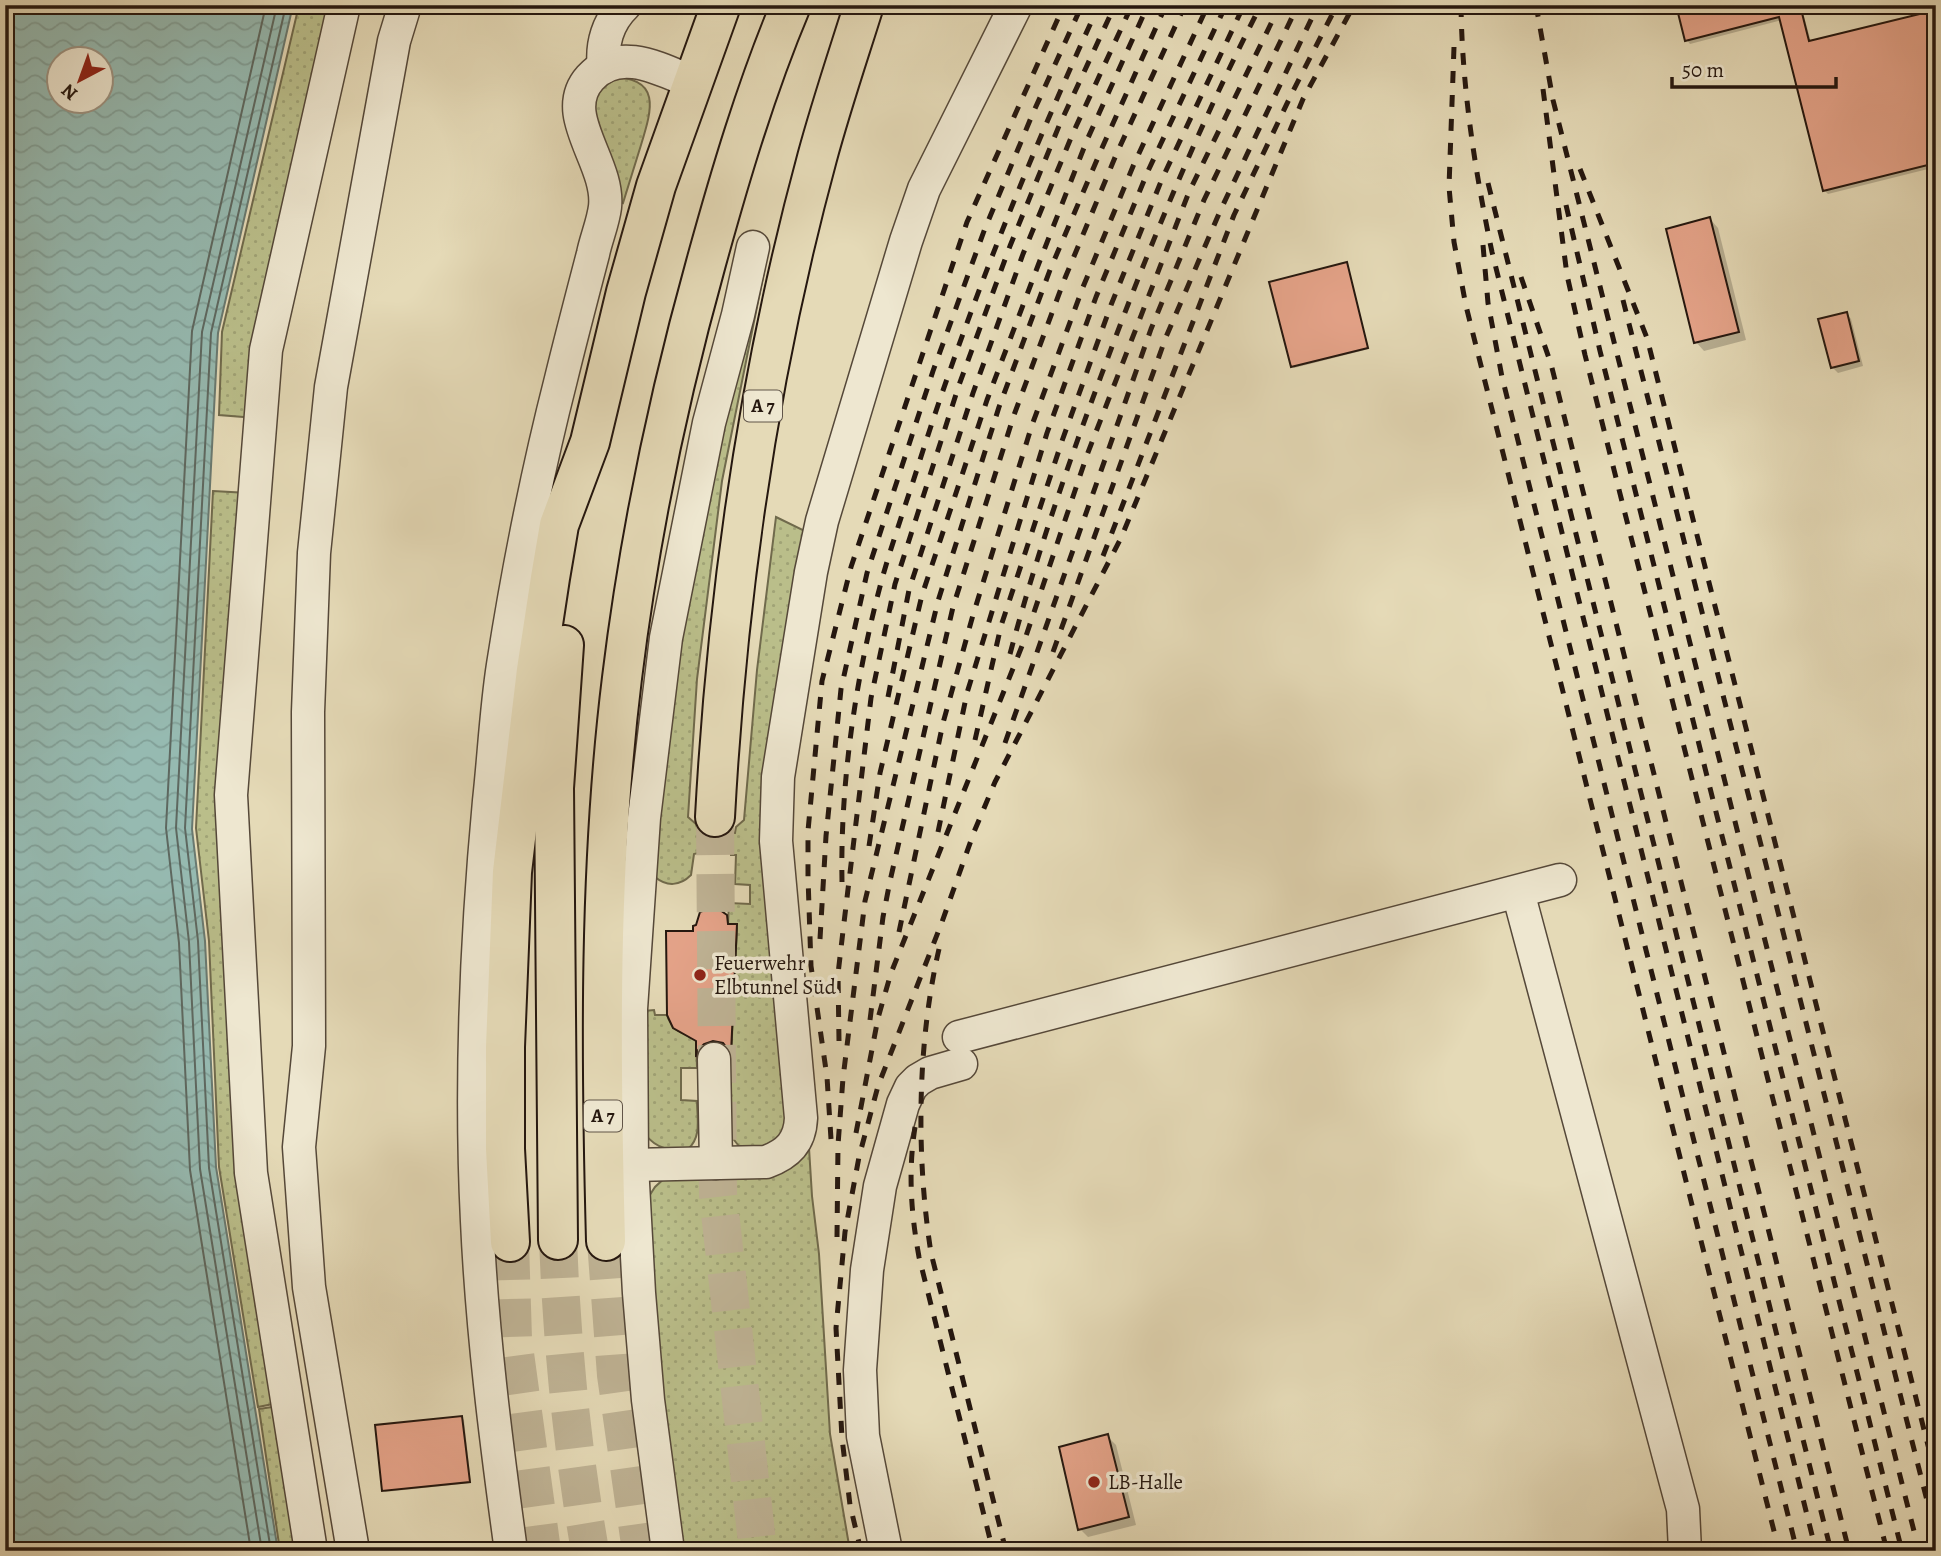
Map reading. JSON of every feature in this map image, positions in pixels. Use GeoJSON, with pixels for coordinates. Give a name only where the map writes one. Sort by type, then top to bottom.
{"type":"FeatureCollection","features":[{"type":"Feature","properties":{"kind":"highway","name":"A 7"},"geometry":{"type":"LineString","coordinates":[[510,1242],[505,1149],[505,1047],[512,872],[536,670],[559,525],[590,442],[626,292],[656,186],[721,5]]}},
{"type":"Feature","properties":{"kind":"highway","name":"A 7"},"geometry":{"type":"LineString","coordinates":[[607,1241],[603,991],[608,863],[620,693],[634,595],[662,442],[692,313],[729,184],[775,44],[791,5]]}},
{"type":"Feature","properties":{"kind":"highway","name":"A 7"},"geometry":{"type":"LineString","coordinates":[[715,817],[725,668],[737,565],[771,364],[817,158],[864,5]]}},
{"type":"Feature","properties":{"kind":"highway","name":"A 7"},"geometry":{"type":"LineString","coordinates":[[558,1240],[554,788],[561,664],[583,534],[590,442]]}},
{"type":"Feature","properties":{"kind":"lane"},"geometry":{"type":"LineString","coordinates":[[311,1551],[251,1172],[231,795],[266,350],[344,5]]}},
{"type":"Feature","properties":{"kind":"lane"},"geometry":{"type":"LineString","coordinates":[[353,1551],[309,1287],[299,1147],[309,1046],[308,712],[314,553],[331,387],[394,41],[405,5]]}},
{"type":"Feature","properties":{"kind":"lane"},"geometry":{"type":"LineString","coordinates":[[604,67],[603,47],[610,26],[625,5]]}},
{"type":"Feature","properties":{"kind":"lane"},"geometry":{"type":"LineString","coordinates":[[632,1165],[766,1162],[780,1157],[797,1140],[801,1130],[776,841],[778,777],[811,572],[822,521],[924,189],[1016,5]]}},
{"type":"Feature","properties":{"kind":"lane"},"geometry":{"type":"LineString","coordinates":[[511,1551],[494,1433],[477,1223],[473,1084],[478,931],[502,668],[559,384],[605,208],[601,170],[578,112],[581,90],[595,72],[622,62],[644,62],[694,83]]}},
{"type":"Feature","properties":{"kind":"lane"},"geometry":{"type":"LineString","coordinates":[[668,1551],[648,1400],[632,1165],[631,1009],[644,818],[666,638],[709,423],[753,247]]}},
{"type":"Feature","properties":{"kind":"lane"},"geometry":{"type":"LineString","coordinates":[[886,1551],[863,1436],[860,1370],[871,1246],[880,1186],[907,1096],[918,1080],[960,1051],[1560,880]]}},
{"type":"Feature","properties":{"kind":"lane"},"geometry":{"type":"LineString","coordinates":[[1518,891],[1682,1509],[1685,1551]]}},
{"type":"Feature","properties":{"kind":"lane"},"geometry":{"type":"LineString","coordinates":[[714,1059],[716,1163]]}},
{"type":"Feature","properties":{"kind":"green space"},"geometry":{"type":"Polygon","coordinates":[[[299,5],[338,5],[256,418],[219,415],[222,332],[299,5]]]}},
{"type":"Feature","properties":{"kind":"green space"},"geometry":{"type":"Polygon","coordinates":[[[610,77],[627,78],[638,83],[646,89],[649,98],[648,119],[623,203],[617,200],[593,117],[594,99],[610,77]]]}},
{"type":"Feature","properties":{"kind":"green space"},"geometry":{"type":"Polygon","coordinates":[[[765,267],[722,481],[697,679],[688,817],[700,831],[698,853],[694,854],[691,875],[682,881],[669,884],[655,877],[669,686],[705,488],[765,267]]]}},
{"type":"Feature","properties":{"kind":"green space"},"geometry":{"type":"Polygon","coordinates":[[[213,491],[248,493],[226,794],[283,1402],[258,1407],[219,1167],[209,941],[196,828],[213,491]]]}},
{"type":"Feature","properties":{"kind":"green space"},"geometry":{"type":"Polygon","coordinates":[[[776,517],[809,533],[787,657],[789,1124],[773,1148],[742,1150],[731,1136],[731,1058],[737,925],[728,924],[729,903],[750,904],[750,885],[735,884],[736,855],[731,855],[731,833],[735,833],[736,827],[744,820],[757,670],[776,517]]]}},
{"type":"Feature","properties":{"kind":"green space"},"geometry":{"type":"Polygon","coordinates":[[[654,1010],[655,1015],[667,1015],[678,1031],[696,1035],[697,1068],[681,1068],[681,1100],[697,1101],[697,1133],[688,1149],[664,1148],[645,1134],[644,1011],[654,1010]]]}},
{"type":"Feature","properties":{"kind":"green space"},"geometry":{"type":"Polygon","coordinates":[[[809,1148],[819,1254],[830,1434],[850,1551],[683,1551],[671,1477],[646,1201],[655,1187],[667,1176],[809,1148]]]}},
{"type":"Feature","properties":{"kind":"green space"},"geometry":{"type":"Polygon","coordinates":[[[285,1405],[308,1551],[280,1551],[259,1409],[285,1405]]]}},
{"type":"Feature","properties":{"kind":"water"},"geometry":{"type":"Polygon","coordinates":[[[5,5],[293,5],[218,333],[192,829],[205,941],[216,1167],[278,1551],[5,1551],[5,5]]]}},
{"type":"Feature","properties":{"kind":"building"},"geometry":{"type":"Polygon","coordinates":[[[1676,5],[1800,5],[1809,41],[1936,10],[1936,163],[1823,191],[1779,17],[1685,41],[1676,5]]]}},
{"type":"Feature","properties":{"kind":"building"},"geometry":{"type":"Polygon","coordinates":[[[1710,217],[1739,332],[1694,343],[1666,229],[1710,217]]]}},
{"type":"Feature","properties":{"kind":"building"},"geometry":{"type":"Polygon","coordinates":[[[1347,262],[1368,348],[1291,367],[1269,282],[1347,262]]]}},
{"type":"Feature","properties":{"kind":"building"},"geometry":{"type":"Polygon","coordinates":[[[1847,312],[1859,361],[1831,368],[1818,319],[1847,312]]]}},
{"type":"Feature","properties":{"kind":"building","name":"Feuerwehr Elbtunnel Süd"},"geometry":{"type":"Polygon","coordinates":[[[720,910],[727,915],[728,924],[737,924],[731,1053],[723,1043],[713,1041],[704,1044],[696,1057],[696,1041],[673,1028],[667,1015],[666,931],[693,931],[700,912],[720,910]]]}},
{"type":"Feature","properties":{"kind":"building"},"geometry":{"type":"Polygon","coordinates":[[[462,1416],[470,1482],[382,1491],[375,1425],[462,1416]]]}},
{"type":"Feature","properties":{"kind":"building","name":"LB-Halle"},"geometry":{"type":"Polygon","coordinates":[[[1108,1434],[1129,1517],[1078,1530],[1059,1447],[1108,1434]]]}},
{"type":"Feature","properties":{"kind":"tunnel"},"geometry":{"type":"LineString","coordinates":[[715,817],[718,1195],[758,1551]]}},
{"type":"Feature","properties":{"kind":"tunnel"},"geometry":{"type":"LineString","coordinates":[[558,1240],[569,1396],[590,1551]]}},
{"type":"Feature","properties":{"kind":"tunnel"},"geometry":{"type":"LineString","coordinates":[[606,1241],[616,1375],[641,1551]]}},
{"type":"Feature","properties":{"kind":"tunnel"},"geometry":{"type":"LineString","coordinates":[[510,1242],[513,1339],[542,1551]]}},
{"type":"Feature","properties":{"kind":"railway"},"geometry":{"type":"LineString","coordinates":[[831,1139],[827,1077],[811,966],[808,877],[808,831],[822,681],[851,567],[967,222],[1064,5]]}},
{"type":"Feature","properties":{"kind":"railway"},"geometry":{"type":"LineString","coordinates":[[820,939],[826,836],[841,689],[867,573],[933,371],[984,231],[1082,5]]}},
{"type":"Feature","properties":{"kind":"railway"},"geometry":{"type":"LineString","coordinates":[[842,882],[847,767],[857,691],[886,564],[938,404],[980,289],[1025,174],[1099,5]]}},
{"type":"Feature","properties":{"kind":"railway"},"geometry":{"type":"LineString","coordinates":[[839,1041],[838,974],[871,698],[895,584],[959,385],[1010,246],[1059,126],[1115,5]]}},
{"type":"Feature","properties":{"kind":"railway"},"geometry":{"type":"LineString","coordinates":[[888,697],[909,590],[973,393],[1023,254],[1073,133],[1132,5]]}},
{"type":"Feature","properties":{"kind":"railway"},"geometry":{"type":"LineString","coordinates":[[869,846],[880,773],[922,595],[987,400],[1039,263],[1087,140],[1148,5]]}},
{"type":"Feature","properties":{"kind":"railway"},"geometry":{"type":"LineString","coordinates":[[837,1237],[838,1145],[843,1078],[865,901],[938,601],[999,407],[1050,270],[1166,5]]}},
{"type":"Feature","properties":{"kind":"railway"},"geometry":{"type":"LineString","coordinates":[[870,1020],[890,881],[953,607],[1014,415],[1065,278],[1116,155],[1185,5]]}},
{"type":"Feature","properties":{"kind":"railway"},"geometry":{"type":"LineString","coordinates":[[899,932],[943,723],[973,615],[1032,425],[1083,287],[1134,164],[1208,5]]}},
{"type":"Feature","properties":{"kind":"railway"},"geometry":{"type":"LineString","coordinates":[[938,832],[967,693],[1047,433],[1096,297],[1148,171],[1226,5]]}},
{"type":"Feature","properties":{"kind":"railway"},"geometry":{"type":"LineString","coordinates":[[975,740],[1001,626],[1062,441],[1111,305],[1162,179],[1244,5]]}},
{"type":"Feature","properties":{"kind":"railway"},"geometry":{"type":"LineString","coordinates":[[1010,654],[1052,514],[1119,329],[1196,142],[1261,5]]}},
{"type":"Feature","properties":{"kind":"railway"},"geometry":{"type":"LineString","coordinates":[[856,1133],[878,1018],[891,973],[1026,636],[1087,455],[1189,192],[1280,5]]}},
{"type":"Feature","properties":{"kind":"railway"},"geometry":{"type":"LineString","coordinates":[[1005,743],[1151,329],[1204,200],[1298,5]]}},
{"type":"Feature","properties":{"kind":"railway"},"geometry":{"type":"LineString","coordinates":[[1053,652],[1166,337],[1221,209],[1318,5]]}},
{"type":"Feature","properties":{"kind":"railway"},"geometry":{"type":"LineString","coordinates":[[1103,556],[1234,215],[1337,5]]}},
{"type":"Feature","properties":{"kind":"railway"},"geometry":{"type":"LineString","coordinates":[[861,1551],[850,1505],[842,1438],[836,1328],[845,1232],[859,1157],[878,1086],[995,782],[1121,538],[1303,99],[1354,5]]}},
{"type":"Feature","properties":{"kind":"railway"},"geometry":{"type":"LineString","coordinates":[[1461,5],[1470,129],[1492,252],[1816,1551]]}},
{"type":"Feature","properties":{"kind":"railway"},"geometry":{"type":"LineString","coordinates":[[1536,5],[1553,100],[1919,1551]]}},
{"type":"Feature","properties":{"kind":"railway"},"geometry":{"type":"LineString","coordinates":[[1454,47],[1449,187],[1454,242],[1466,306],[1779,1551]]}},
{"type":"Feature","properties":{"kind":"railway"},"geometry":{"type":"LineString","coordinates":[[1543,89],[1567,275],[1585,355],[1887,1551]]}},
{"type":"Feature","properties":{"kind":"railway"},"geometry":{"type":"LineString","coordinates":[[1580,169],[1647,338],[1936,1477]]}},
{"type":"Feature","properties":{"kind":"railway"},"geometry":{"type":"LineString","coordinates":[[1488,183],[1831,1551]]}},
{"type":"Feature","properties":{"kind":"railway"},"geometry":{"type":"LineString","coordinates":[[1566,205],[1600,351],[1902,1551]]}},
{"type":"Feature","properties":{"kind":"railway"},"geometry":{"type":"LineString","coordinates":[[1483,245],[1488,303],[1502,377],[1797,1551]]}},
{"type":"Feature","properties":{"kind":"railway"},"geometry":{"type":"LineString","coordinates":[[1521,277],[1551,364],[1849,1551]]}},
{"type":"Feature","properties":{"kind":"railway"},"geometry":{"type":"LineString","coordinates":[[1623,300],[1936,1536]]}},
{"type":"Feature","properties":{"kind":"railway"},"geometry":{"type":"LineString","coordinates":[[939,949],[926,1023],[921,1101],[926,1216],[931,1253],[1006,1551]]}},
{"type":"Feature","properties":{"kind":"railway"},"geometry":{"type":"LineString","coordinates":[[915,1127],[911,1192],[919,1257],[993,1551]]}},
{"type":"Feature","properties":{"kind":"place","name":"Feuerwehr Elbtunnel Süd"},"geometry":{"type":"Point","coordinates":[700,975]}},
{"type":"Feature","properties":{"kind":"place","name":"LB-Halle"},"geometry":{"type":"Point","coordinates":[1094,1482]}}]}
